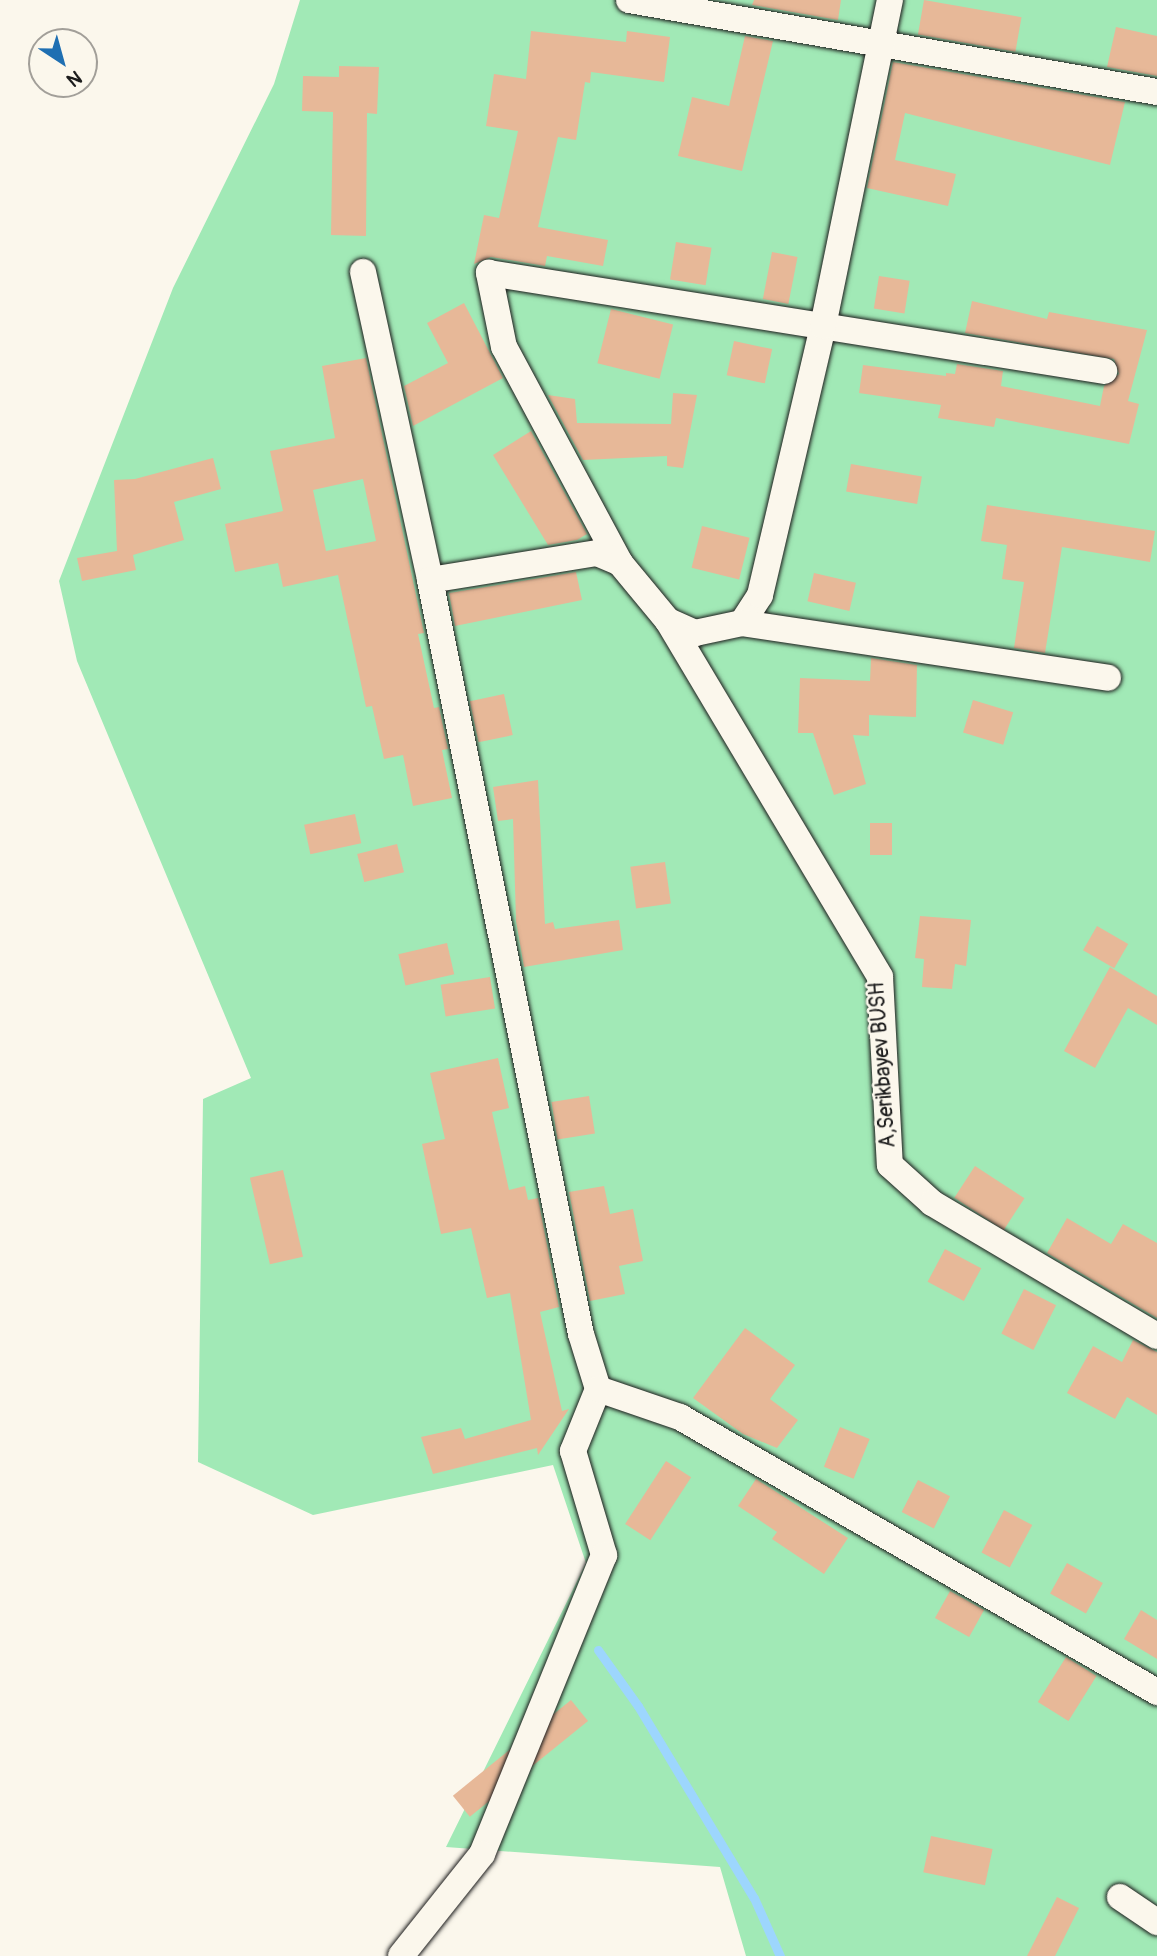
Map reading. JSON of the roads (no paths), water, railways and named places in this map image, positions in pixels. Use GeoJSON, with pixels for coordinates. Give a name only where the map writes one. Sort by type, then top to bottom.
{"type":"FeatureCollection","features":[{"type":"Feature","properties":{"kind":"street"},"geometry":{"type":"LineString","coordinates":[[629,0],[1157,92]]}},
{"type":"Feature","properties":{"kind":"street"},"geometry":{"type":"LineString","coordinates":[[742,623],[760,595],[823,326],[890,0]]}},
{"type":"Feature","properties":{"kind":"street"},"geometry":{"type":"LineString","coordinates":[[363,272],[430,580],[581,1334],[598,1389],[573,1451],[604,1555],[482,1854],[401,1956]]}},
{"type":"Feature","properties":{"kind":"street","name":"A,Serikbayev BUSH"},"geometry":{"type":"LineString","coordinates":[[823,326],[489,273],[504,347],[620,563],[668,621],[880,977],[890,1165],[932,1203],[1157,1336]]}},
{"type":"Feature","properties":{"kind":"street"},"geometry":{"type":"LineString","coordinates":[[823,326],[1104,371]]}},
{"type":"Feature","properties":{"kind":"street"},"geometry":{"type":"LineString","coordinates":[[430,580],[597,553],[620,563]]}},
{"type":"Feature","properties":{"kind":"street"},"geometry":{"type":"LineString","coordinates":[[668,621],[695,633],[742,623],[1108,678]]}},
{"type":"Feature","properties":{"kind":"street"},"geometry":{"type":"LineString","coordinates":[[598,1389],[680,1417],[1157,1692]]}},
{"type":"Feature","properties":{"kind":"street"},"geometry":{"type":"LineString","coordinates":[[1120,1897],[1157,1922]]}},
{"type":"Feature","properties":{"kind":"waterway"},"geometry":{"type":"LineString","coordinates":[[598,1650],[638,1706],[754,1898],[780,1956]]}}]}
